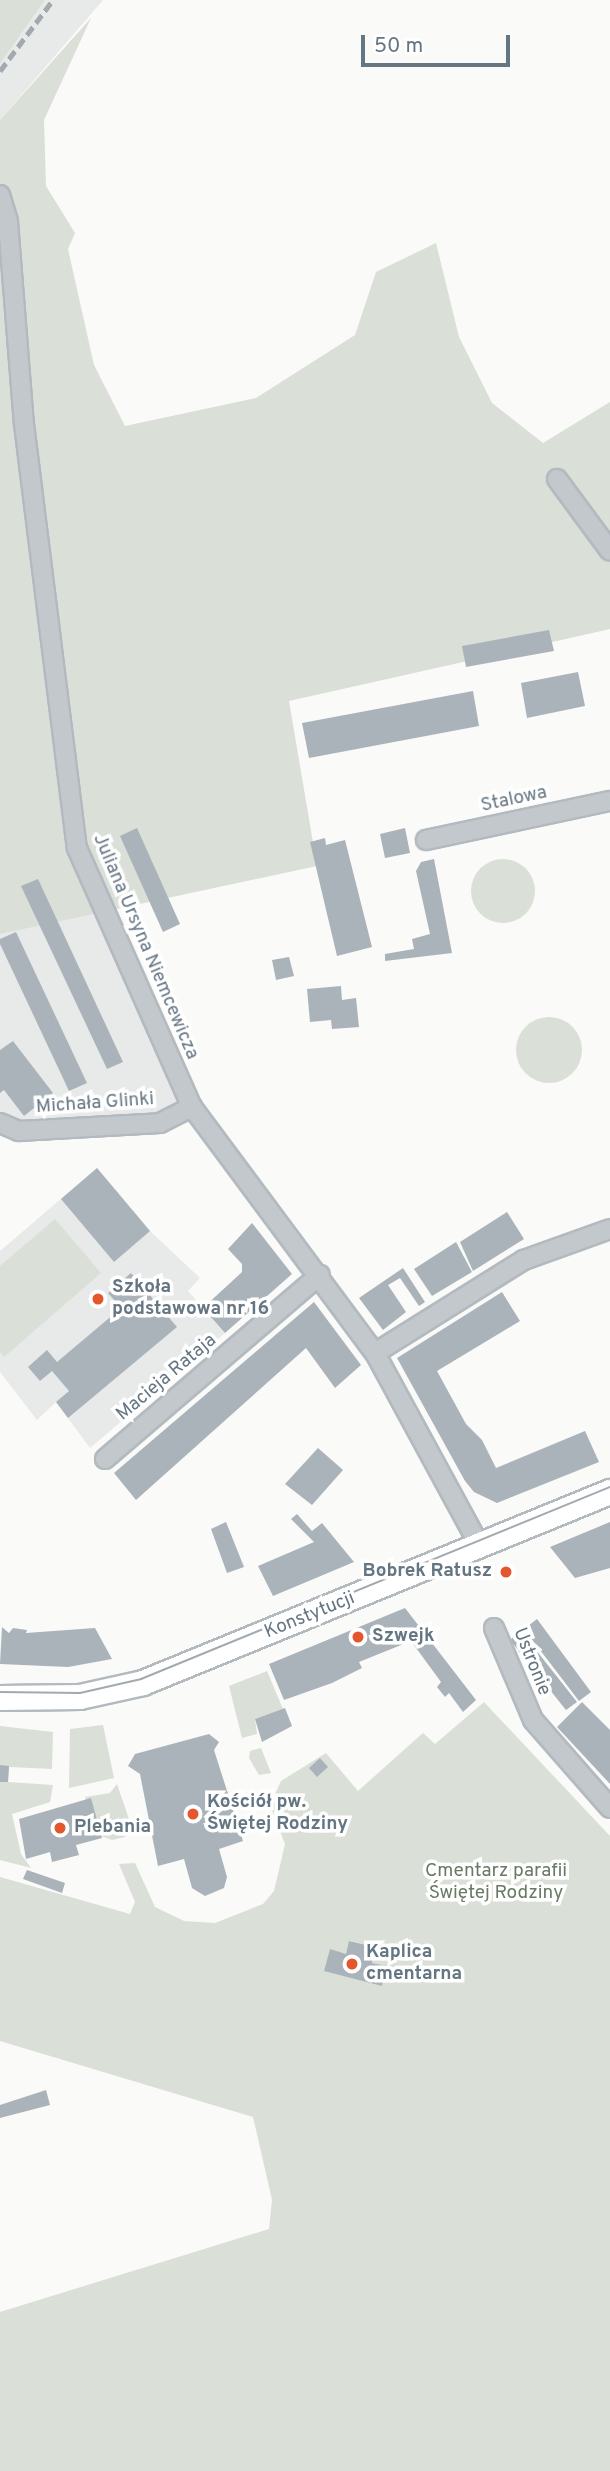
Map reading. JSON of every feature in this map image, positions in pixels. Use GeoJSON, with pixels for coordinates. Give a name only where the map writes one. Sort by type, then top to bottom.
{"type":"FeatureCollection","features":[{"type":"Feature","properties":{"kind":"street","name":"Juliana Ursyna Niemcewicza"},"geometry":{"type":"LineString","coordinates":[[0,195],[8,222],[24,424],[69,816],[87,873],[192,1107],[223,1155],[320,1275],[375,1353],[480,1546]]}},
{"type":"Feature","properties":{"kind":"street"},"geometry":{"type":"LineString","coordinates":[[557,479],[610,551]]}},
{"type":"Feature","properties":{"kind":"street","name":"Stalowa"},"geometry":{"type":"LineString","coordinates":[[426,840],[610,801]]}},
{"type":"Feature","properties":{"kind":"street","name":"Michała Glinki"},"geometry":{"type":"LineString","coordinates":[[0,1123],[19,1131],[160,1123],[192,1107]]}},
{"type":"Feature","properties":{"kind":"street"},"geometry":{"type":"LineString","coordinates":[[375,1353],[524,1261],[610,1229]]}},
{"type":"Feature","properties":{"kind":"street","name":"Macieja Rataja"},"geometry":{"type":"LineString","coordinates":[[105,1458],[320,1275]]}},
{"type":"Feature","properties":{"kind":"street","name":"Konstytucji"},"geometry":{"type":"LineString","coordinates":[[0,1698],[67,1698],[125,1689],[610,1492]]}},
{"type":"Feature","properties":{"kind":"street","name":"Ustronie"},"geometry":{"type":"LineString","coordinates":[[494,1628],[533,1720],[610,1808]]}},
{"type":"Feature","properties":{"kind":"shaded area"},"geometry":{"type":"Polygon","coordinates":[[[45,0],[103,0],[0,120],[0,64],[45,0]]]}},
{"type":"Feature","properties":{"kind":"shaded area"},"geometry":{"type":"Polygon","coordinates":[[[103,909],[192,1107],[160,1123],[0,1123],[0,934],[103,909]]]}},
{"type":"Feature","properties":{"kind":"shaded area","name":"Szkoła podstawowa nr 16"},"geometry":{"type":"Polygon","coordinates":[[[97,1168],[150,1231],[200,1278],[188,1291],[225,1333],[90,1448],[56,1402],[37,1420],[0,1372],[0,1251],[97,1168]]]}},
{"type":"Feature","properties":{"kind":"green space"},"geometry":{"type":"Polygon","coordinates":[[[0,0],[45,0],[0,64],[0,0]]]}},
{"type":"Feature","properties":{"kind":"green space"},"geometry":{"type":"Polygon","coordinates":[[[91,18],[44,120],[46,186],[75,233],[68,249],[94,365],[125,426],[256,398],[355,335],[376,272],[436,243],[459,337],[492,403],[543,443],[610,402],[610,629],[289,701],[317,866],[0,934],[0,120],[91,18]]]}},
{"type":"Feature","properties":{"kind":"green space"},"geometry":{"type":"Polygon","coordinates":[[[503,859],[526,868],[535,891],[526,914],[503,923],[480,914],[471,891],[480,868],[503,859]]]}},
{"type":"Feature","properties":{"kind":"green space"},"geometry":{"type":"Polygon","coordinates":[[[549,1017],[562,1020],[572,1027],[579,1037],[582,1050],[579,1063],[572,1073],[562,1080],[549,1083],[536,1080],[526,1073],[519,1063],[516,1050],[519,1037],[526,1027],[536,1020],[549,1017]]]}},
{"type":"Feature","properties":{"kind":"green space"},"geometry":{"type":"Polygon","coordinates":[[[55,1219],[101,1273],[4,1357],[0,1352],[0,1266],[55,1219]]]}},
{"type":"Feature","properties":{"kind":"green space"},"geometry":{"type":"Polygon","coordinates":[[[267,1671],[283,1709],[255,1719],[257,1734],[242,1738],[229,1686],[267,1671]]]}},
{"type":"Feature","properties":{"kind":"green space","name":"Cmentarz parafii Świętej Rodziny"},"geometry":{"type":"Polygon","coordinates":[[[484,1702],[610,1836],[610,2471],[0,2471],[0,2312],[269,2229],[272,2200],[253,2117],[0,2041],[0,1877],[130,1914],[135,1902],[119,1864],[135,1863],[155,1907],[184,1921],[215,1923],[263,1904],[274,1891],[285,1844],[270,1805],[281,1781],[326,1753],[358,1791],[423,1733],[435,1744],[484,1702]],[[350,1941],[346,1954],[330,1950],[325,1970],[382,1986],[386,1966],[372,1963],[375,1947],[350,1941]]]}},
{"type":"Feature","properties":{"kind":"green space"},"geometry":{"type":"Polygon","coordinates":[[[103,1725],[114,1778],[69,1788],[70,1729],[103,1725]]]}},
{"type":"Feature","properties":{"kind":"green space"},"geometry":{"type":"Polygon","coordinates":[[[0,1726],[53,1732],[52,1769],[9,1767],[8,1782],[53,1785],[50,1802],[12,1814],[21,1854],[31,1868],[0,1860],[0,1726]]]}},
{"type":"Feature","properties":{"kind":"green space"},"geometry":{"type":"Polygon","coordinates":[[[261,1748],[271,1773],[259,1775],[249,1758],[250,1751],[261,1748]]]}},
{"type":"Feature","properties":{"kind":"green space"},"geometry":{"type":"Polygon","coordinates":[[[117,1784],[131,1825],[125,1837],[112,1840],[96,1834],[85,1797],[110,1793],[117,1784]]]}},
{"type":"Feature","properties":{"kind":"building"},"geometry":{"type":"Polygon","coordinates":[[[549,630],[554,651],[466,667],[462,646],[549,630]]]}},
{"type":"Feature","properties":{"kind":"building"},"geometry":{"type":"Polygon","coordinates":[[[578,672],[585,706],[527,718],[521,683],[578,672]]]}},
{"type":"Feature","properties":{"kind":"building"},"geometry":{"type":"Polygon","coordinates":[[[473,691],[479,726],[309,758],[302,723],[473,691]]]}},
{"type":"Feature","properties":{"kind":"building"},"geometry":{"type":"Polygon","coordinates":[[[137,828],[180,924],[163,932],[120,836],[137,828]]]}},
{"type":"Feature","properties":{"kind":"building"},"geometry":{"type":"Polygon","coordinates":[[[405,828],[410,853],[385,858],[380,834],[405,828]]]}},
{"type":"Feature","properties":{"kind":"building"},"geometry":{"type":"Polygon","coordinates":[[[325,838],[326,845],[345,840],[372,947],[337,956],[310,842],[325,838]]]}},
{"type":"Feature","properties":{"kind":"building"},"geometry":{"type":"Polygon","coordinates":[[[434,859],[452,953],[385,961],[385,954],[414,949],[412,939],[430,934],[416,871],[421,862],[434,859]]]}},
{"type":"Feature","properties":{"kind":"building"},"geometry":{"type":"Polygon","coordinates":[[[38,879],[123,1062],[107,1069],[21,886],[38,879]]]}},
{"type":"Feature","properties":{"kind":"building"},"geometry":{"type":"Polygon","coordinates":[[[16,932],[87,1083],[69,1091],[0,944],[0,939],[16,932]]]}},
{"type":"Feature","properties":{"kind":"building"},"geometry":{"type":"Polygon","coordinates":[[[289,957],[294,976],[276,980],[272,960],[289,957]]]}},
{"type":"Feature","properties":{"kind":"building"},"geometry":{"type":"Polygon","coordinates":[[[341,986],[342,1000],[356,998],[359,1027],[332,1029],[331,1020],[310,1022],[307,989],[341,986]]]}},
{"type":"Feature","properties":{"kind":"building"},"geometry":{"type":"Polygon","coordinates":[[[13,1041],[53,1093],[24,1116],[4,1090],[0,1093],[0,1050],[13,1041]]]}},
{"type":"Feature","properties":{"kind":"building"},"geometry":{"type":"Polygon","coordinates":[[[97,1168],[150,1231],[114,1262],[61,1199],[97,1168]]]}},
{"type":"Feature","properties":{"kind":"building"},"geometry":{"type":"Polygon","coordinates":[[[507,1212],[524,1239],[473,1271],[460,1242],[507,1212]]]}},
{"type":"Feature","properties":{"kind":"building"},"geometry":{"type":"Polygon","coordinates":[[[252,1223],[292,1274],[225,1333],[203,1308],[242,1272],[242,1264],[228,1249],[252,1223]]]}},
{"type":"Feature","properties":{"kind":"building"},"geometry":{"type":"Polygon","coordinates":[[[456,1242],[472,1272],[432,1296],[414,1269],[456,1242]]]}},
{"type":"Feature","properties":{"kind":"building"},"geometry":{"type":"Polygon","coordinates":[[[403,1268],[425,1302],[419,1306],[400,1278],[388,1285],[406,1312],[383,1330],[359,1298],[403,1268]]]}},
{"type":"Feature","properties":{"kind":"building"},"geometry":{"type":"Polygon","coordinates":[[[131,1273],[177,1327],[68,1418],[56,1402],[69,1391],[52,1371],[40,1381],[28,1367],[47,1350],[57,1362],[121,1308],[108,1293],[131,1273]]]}},
{"type":"Feature","properties":{"kind":"building"},"geometry":{"type":"Polygon","coordinates":[[[502,1292],[520,1321],[437,1371],[466,1424],[482,1440],[496,1468],[585,1431],[599,1462],[497,1503],[474,1492],[465,1481],[397,1358],[502,1292]]]}},
{"type":"Feature","properties":{"kind":"building"},"geometry":{"type":"Polygon","coordinates":[[[314,1302],[361,1365],[335,1388],[306,1348],[136,1500],[114,1473],[314,1302]]]}},
{"type":"Feature","properties":{"kind":"building"},"geometry":{"type":"Polygon","coordinates":[[[318,1448],[343,1470],[312,1505],[285,1484],[318,1448]]]}},
{"type":"Feature","properties":{"kind":"building"},"geometry":{"type":"Polygon","coordinates":[[[297,1514],[312,1531],[322,1523],[354,1562],[273,1596],[258,1566],[314,1542],[291,1519],[297,1514]]]}},
{"type":"Feature","properties":{"kind":"building"},"geometry":{"type":"Polygon","coordinates":[[[226,1522],[244,1567],[227,1573],[211,1529],[226,1522]]]}},
{"type":"Feature","properties":{"kind":"building"},"geometry":{"type":"Polygon","coordinates":[[[610,1522],[610,1568],[575,1578],[550,1547],[610,1522]]]}},
{"type":"Feature","properties":{"kind":"building"},"geometry":{"type":"Polygon","coordinates":[[[405,1608],[476,1700],[463,1712],[449,1693],[445,1697],[437,1687],[441,1682],[411,1641],[359,1662],[362,1668],[332,1683],[284,1700],[269,1664],[405,1608]]]}},
{"type":"Feature","properties":{"kind":"building"},"geometry":{"type":"Polygon","coordinates":[[[537,1619],[591,1692],[579,1701],[524,1629],[537,1619]]]}},
{"type":"Feature","properties":{"kind":"building"},"geometry":{"type":"Polygon","coordinates":[[[2,1627],[9,1633],[13,1628],[27,1630],[26,1633],[95,1628],[112,1659],[68,1667],[0,1664],[2,1627]]]}},
{"type":"Feature","properties":{"kind":"building"},"geometry":{"type":"Polygon","coordinates":[[[521,1631],[577,1702],[566,1710],[510,1640],[521,1631]]]}},
{"type":"Feature","properties":{"kind":"building"},"geometry":{"type":"Polygon","coordinates":[[[582,1702],[610,1730],[610,1784],[557,1727],[582,1702]]]}},
{"type":"Feature","properties":{"kind":"building"},"geometry":{"type":"Polygon","coordinates":[[[285,1708],[292,1726],[262,1742],[255,1719],[285,1708]]]}},
{"type":"Feature","properties":{"kind":"building","name":"Kościół pw. Świętej Rodziny"},"geometry":{"type":"Polygon","coordinates":[[[209,1734],[219,1742],[214,1750],[243,1841],[219,1849],[227,1877],[224,1888],[205,1896],[192,1888],[184,1859],[158,1866],[140,1774],[128,1766],[135,1754],[209,1734]]]}},
{"type":"Feature","properties":{"kind":"building"},"geometry":{"type":"Polygon","coordinates":[[[320,1758],[328,1767],[317,1777],[309,1768],[320,1758]]]}},
{"type":"Feature","properties":{"kind":"building"},"geometry":{"type":"Polygon","coordinates":[[[0,1765],[9,1766],[8,1782],[0,1782],[0,1765]]]}},
{"type":"Feature","properties":{"kind":"building","name":"Plebania"},"geometry":{"type":"Polygon","coordinates":[[[91,1798],[102,1838],[76,1845],[79,1855],[52,1862],[50,1852],[26,1859],[19,1819],[91,1798]]]}},
{"type":"Feature","properties":{"kind":"building"},"geometry":{"type":"Polygon","coordinates":[[[27,1870],[65,1883],[62,1893],[23,1879],[27,1870]]]}},
{"type":"Feature","properties":{"kind":"building","name":"Kaplica cmentarna"},"geometry":{"type":"Polygon","coordinates":[[[349,1941],[375,1947],[372,1963],[387,1966],[382,1986],[324,1971],[330,1949],[346,1954],[349,1941]]]}},
{"type":"Feature","properties":{"kind":"building"},"geometry":{"type":"Polygon","coordinates":[[[46,2090],[50,2105],[0,2118],[0,2105],[46,2090]]]}},
{"type":"Feature","properties":{"kind":"tram line"},"geometry":{"type":"LineString","coordinates":[[0,1692],[80,1693],[141,1679],[610,1487]]}},
{"type":"Feature","properties":{"kind":"railway"},"geometry":{"type":"LineString","coordinates":[[0,71],[53,0]]}},
{"type":"Feature","properties":{"kind":"place","name":"Szkoła podstawowa nr 16"},"geometry":{"type":"Point","coordinates":[98,1299]}},
{"type":"Feature","properties":{"kind":"place","name":"Bobrek Ratusz"},"geometry":{"type":"Point","coordinates":[506,1572]}},
{"type":"Feature","properties":{"kind":"place","name":"Szwejk"},"geometry":{"type":"Point","coordinates":[358,1637]}},
{"type":"Feature","properties":{"kind":"place","name":"Kościół pw. Świętej Rodziny"},"geometry":{"type":"Point","coordinates":[193,1814]}},
{"type":"Feature","properties":{"kind":"place","name":"Plebania"},"geometry":{"type":"Point","coordinates":[60,1828]}},
{"type":"Feature","properties":{"kind":"place","name":"Kaplica cmentarna"},"geometry":{"type":"Point","coordinates":[352,1964]}}]}
